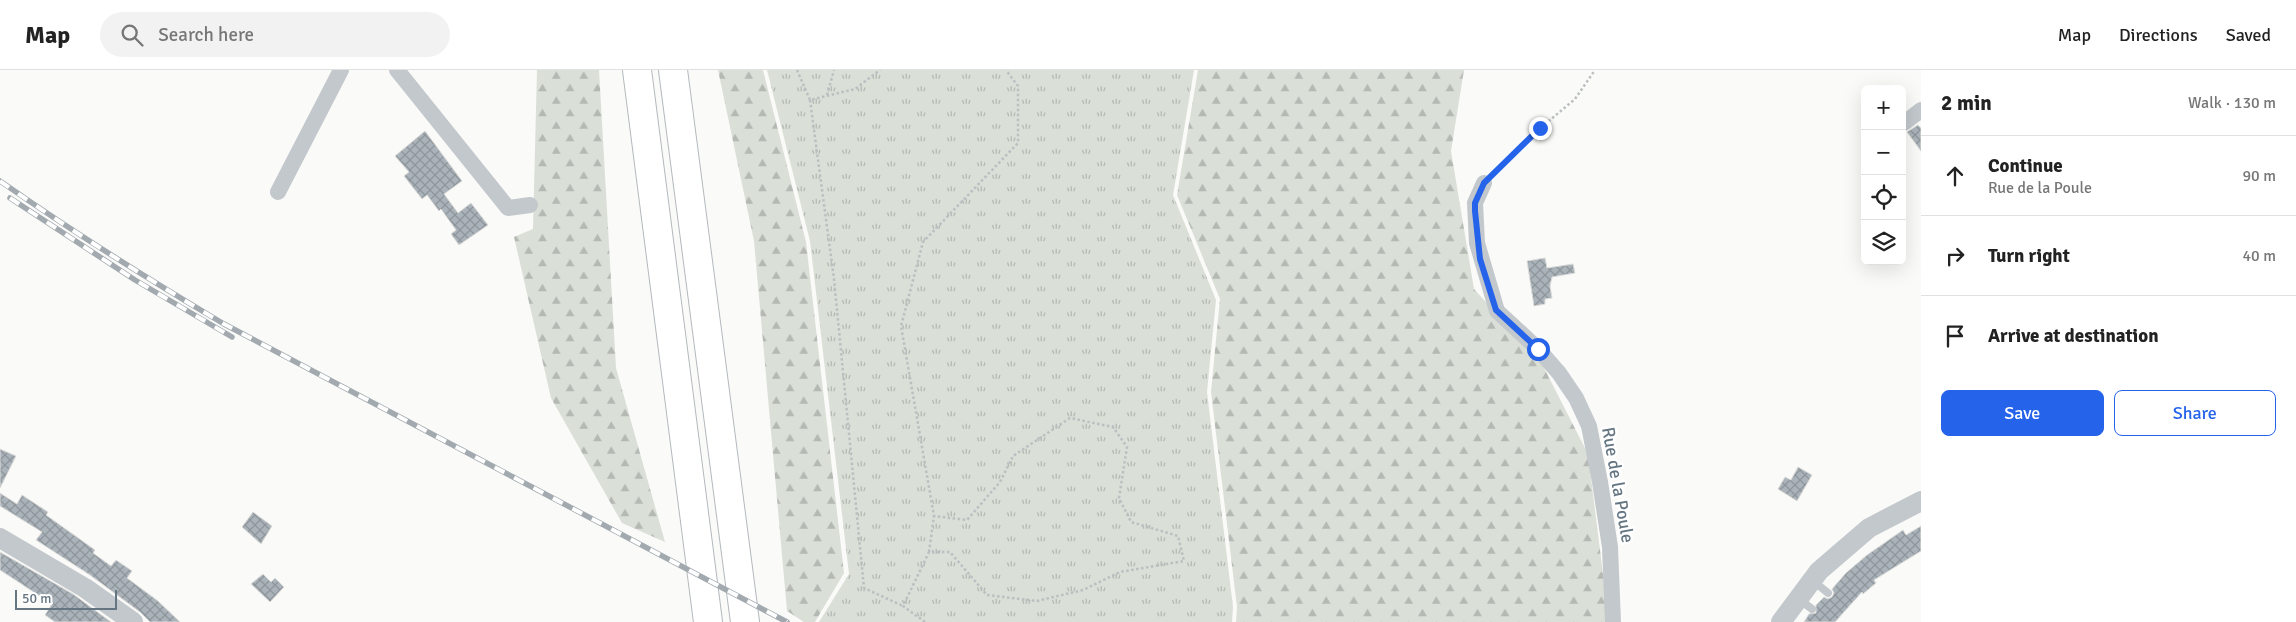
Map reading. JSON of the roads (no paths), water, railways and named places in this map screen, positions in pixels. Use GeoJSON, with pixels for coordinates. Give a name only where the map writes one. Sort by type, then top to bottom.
{"type":"FeatureCollection","features":[{"type":"Feature","properties":{"kind":"highway"},"geometry":{"type":"LineString","coordinates":[[636,70],[708,622]]}},
{"type":"Feature","properties":{"kind":"highway"},"geometry":{"type":"LineString","coordinates":[[673,70],[745,622]]}},
{"type":"Feature","properties":{"kind":"street"},"geometry":{"type":"LineString","coordinates":[[278,192],[341,70]]}},
{"type":"Feature","properties":{"kind":"street"},"geometry":{"type":"LineString","coordinates":[[397,70],[508,208],[530,205]]}},
{"type":"Feature","properties":{"kind":"street"},"geometry":{"type":"LineString","coordinates":[[1906,121],[1921,110]]}},
{"type":"Feature","properties":{"kind":"street","name":"Rue de la Poule"},"geometry":{"type":"LineString","coordinates":[[1484,183],[1475,203],[1477,243],[1496,310],[1538,349],[1559,373],[1576,398],[1589,426],[1610,547],[1613,622]]}},
{"type":"Feature","properties":{"kind":"street"},"geometry":{"type":"LineString","coordinates":[[1780,622],[1805,604],[1812,580],[1819,571],[1869,528],[1921,501]]}},
{"type":"Feature","properties":{"kind":"street"},"geometry":{"type":"LineString","coordinates":[[0,538],[85,588],[132,622]]}},
{"type":"Feature","properties":{"kind":"lane"},"geometry":{"type":"LineString","coordinates":[[1812,580],[1828,593]]}},
{"type":"Feature","properties":{"kind":"railway"},"geometry":{"type":"LineString","coordinates":[[0,181],[111,255],[224,324],[787,622]]}},
{"type":"Feature","properties":{"kind":"railway"},"geometry":{"type":"LineString","coordinates":[[10,198],[135,280],[232,337]]}}]}
